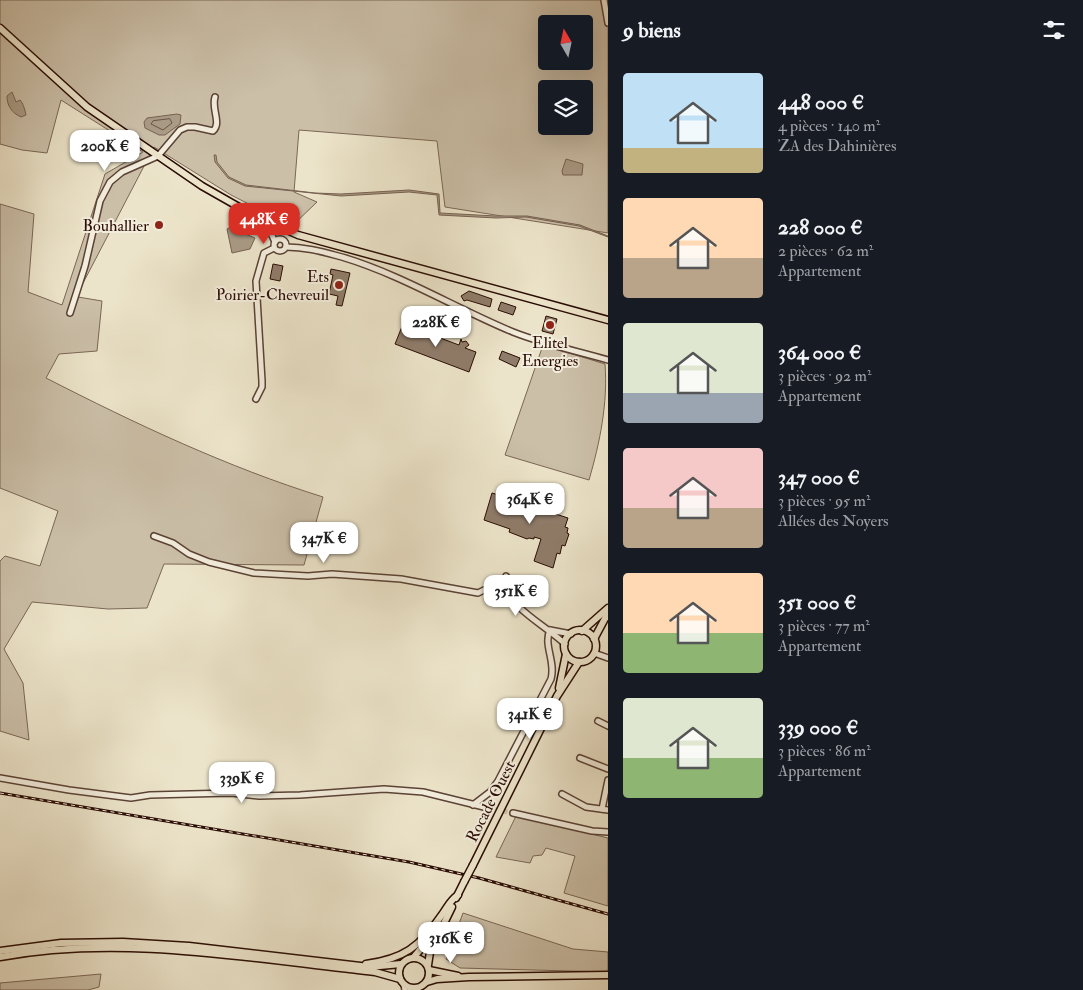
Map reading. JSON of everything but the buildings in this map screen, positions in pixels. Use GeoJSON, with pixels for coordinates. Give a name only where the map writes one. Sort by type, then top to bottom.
{"type":"FeatureCollection","features":[{"type":"Feature","properties":{"kind":"main road"},"geometry":{"type":"LineString","coordinates":[[0,28],[87,107],[202,186],[235,206],[298,234],[608,320]]}},
{"type":"Feature","properties":{"kind":"main road"},"geometry":{"type":"LineString","coordinates":[[608,608],[582,631],[571,634],[565,644],[566,654],[570,658],[579,662],[588,660],[594,653],[594,639],[608,613]]}},
{"type":"Feature","properties":{"kind":"main road"},"geometry":{"type":"LineString","coordinates":[[582,631],[591,635],[594,639]]}},
{"type":"Feature","properties":{"kind":"main road","name":"Rocade Ouest"},"geometry":{"type":"LineString","coordinates":[[557,696],[566,654]]}},
{"type":"Feature","properties":{"kind":"main road","name":"Rocade Ouest"},"geometry":{"type":"LineString","coordinates":[[428,967],[430,952],[446,918],[557,696],[579,662]]}},
{"type":"Feature","properties":{"kind":"main road"},"geometry":{"type":"LineString","coordinates":[[345,963],[372,963],[386,961],[403,955],[429,931],[452,899],[458,895]]}},
{"type":"Feature","properties":{"kind":"main road","name":"Rocade Ouest"},"geometry":{"type":"LineString","coordinates":[[414,958],[446,918]]}},
{"type":"Feature","properties":{"kind":"main road"},"geometry":{"type":"LineString","coordinates":[[0,951],[60,943],[123,942],[163,944],[381,968],[401,964],[409,958],[414,958],[422,960],[428,967],[469,977]]}},
{"type":"Feature","properties":{"kind":"main road"},"geometry":{"type":"LineString","coordinates":[[0,957],[73,949],[150,949],[374,972],[400,979]]}},
{"type":"Feature","properties":{"kind":"main road"},"geometry":{"type":"LineString","coordinates":[[401,964],[398,974],[405,988],[417,989],[427,982],[436,979],[608,975]]}},
{"type":"Feature","properties":{"kind":"main road"},"geometry":{"type":"LineString","coordinates":[[427,982],[428,967]]}},
{"type":"Feature","properties":{"kind":"street"},"geometry":{"type":"LineString","coordinates":[[604,0],[608,23]]}},
{"type":"Feature","properties":{"kind":"street"},"geometry":{"type":"LineString","coordinates":[[70,313],[85,266],[96,216],[110,182],[122,172],[158,156],[180,130],[187,127],[195,127],[210,131],[216,128],[217,122],[213,108],[215,97]]}},
{"type":"Feature","properties":{"kind":"street"},"geometry":{"type":"LineString","coordinates":[[235,206],[270,231],[277,251],[281,252],[286,247],[304,247],[369,265],[399,277],[514,332],[608,360]]}},
{"type":"Feature","properties":{"kind":"street"},"geometry":{"type":"LineString","coordinates":[[256,399],[262,388],[262,381],[256,281],[264,253],[278,239],[284,240],[286,247]]}},
{"type":"Feature","properties":{"kind":"street"},"geometry":{"type":"LineString","coordinates":[[154,536],[173,543],[190,554],[209,562],[254,572],[308,576],[332,574],[401,579],[478,592],[501,584],[506,576]]}},
{"type":"Feature","properties":{"kind":"street"},"geometry":{"type":"LineString","coordinates":[[501,584],[519,607],[550,630],[565,644]]}},
{"type":"Feature","properties":{"kind":"street"},"geometry":{"type":"LineString","coordinates":[[550,630],[571,634]]}},
{"type":"Feature","properties":{"kind":"street"},"geometry":{"type":"LineString","coordinates":[[473,805],[490,792],[498,781],[551,679],[553,665],[547,639],[550,630]]}},
{"type":"Feature","properties":{"kind":"street"},"geometry":{"type":"LineString","coordinates":[[594,653],[607,658]]}},
{"type":"Feature","properties":{"kind":"street"},"geometry":{"type":"LineString","coordinates":[[598,721],[608,726]]}},
{"type":"Feature","properties":{"kind":"street"},"geometry":{"type":"LineString","coordinates":[[580,758],[608,769]]}},
{"type":"Feature","properties":{"kind":"street"},"geometry":{"type":"LineString","coordinates":[[0,778],[131,798],[150,795],[231,792],[259,796],[384,789],[423,792],[488,808]]}},
{"type":"Feature","properties":{"kind":"street"},"geometry":{"type":"LineString","coordinates":[[562,794],[586,807],[605,810],[608,780]]}},
{"type":"Feature","properties":{"kind":"street"},"geometry":{"type":"LineString","coordinates":[[513,813],[592,831],[608,832]]}},
{"type":"Feature","properties":{"kind":"shaded area"},"geometry":{"type":"Polygon","coordinates":[[[0,0],[606,0],[608,5],[608,233],[445,207],[437,141],[299,130],[294,192],[317,202],[292,226],[231,195],[154,147],[81,287],[78,297],[102,301],[97,351],[59,354],[46,378],[182,444],[252,472],[323,497],[304,565],[164,564],[147,608],[108,609],[32,602],[4,649],[23,683],[29,740],[0,731],[0,561],[5,556],[40,566],[58,511],[0,488],[0,204],[34,214],[28,292],[62,305],[105,174],[143,152],[61,100],[47,153],[22,150],[0,144],[0,0]]]}},
{"type":"Feature","properties":{"kind":"shaded area"},"geometry":{"type":"Polygon","coordinates":[[[543,345],[605,364],[606,379],[602,422],[589,480],[505,455],[543,345]]]}},
{"type":"Feature","properties":{"kind":"shaded area"},"geometry":{"type":"Polygon","coordinates":[[[516,816],[608,838],[608,906],[564,893],[575,856],[546,848],[542,855],[533,856],[530,863],[496,857],[516,816]]]}},
{"type":"Feature","properties":{"kind":"shaded area"},"geometry":{"type":"Polygon","coordinates":[[[463,913],[573,949],[608,952],[608,972],[460,968],[446,959],[463,913]]]}},
{"type":"Feature","properties":{"kind":"shaded area"},"geometry":{"type":"Polygon","coordinates":[[[101,974],[99,987],[88,990],[0,990],[0,983],[101,974]]]}},
{"type":"Feature","properties":{"kind":"water"},"geometry":{"type":"Polygon","coordinates":[[[12,92],[16,102],[20,100],[22,103],[26,115],[21,117],[11,109],[7,96],[12,92]]]}},
{"type":"Feature","properties":{"kind":"water"},"geometry":{"type":"Polygon","coordinates":[[[181,115],[180,124],[165,135],[159,135],[145,128],[144,122],[147,118],[181,115]]]}},
{"type":"Feature","properties":{"kind":"water"},"geometry":{"type":"Polygon","coordinates":[[[214,155],[216,155],[217,162],[229,177],[246,185],[315,193],[341,194],[409,190],[439,194],[440,213],[527,216],[580,225],[608,237],[579,226],[526,217],[496,218],[439,215],[437,195],[409,192],[341,196],[245,186],[228,178],[215,162],[214,155]]]}},
{"type":"Feature","properties":{"kind":"water"},"geometry":{"type":"Polygon","coordinates":[[[566,159],[583,164],[582,175],[563,175],[562,171],[566,159]]]}},
{"type":"Feature","properties":{"kind":"water"},"geometry":{"type":"Polygon","coordinates":[[[232,226],[238,231],[255,238],[250,249],[232,253],[227,229],[232,226]]]}},
{"type":"Feature","properties":{"kind":"tunnel"},"geometry":{"type":"LineString","coordinates":[[488,808],[513,813]]}},
{"type":"Feature","properties":{"kind":"railway"},"geometry":{"type":"LineString","coordinates":[[0,793],[409,862],[479,878],[608,914]]}},
{"type":"Feature","properties":{"kind":"place","name":"Bouhallier"},"geometry":{"type":"Point","coordinates":[159,225]}},
{"type":"Feature","properties":{"kind":"place","name":"Ets Poirier-Chevreuil"},"geometry":{"type":"Point","coordinates":[339,285]}},
{"type":"Feature","properties":{"kind":"place","name":"Elitel Energies"},"geometry":{"type":"Point","coordinates":[550,325]}}]}
